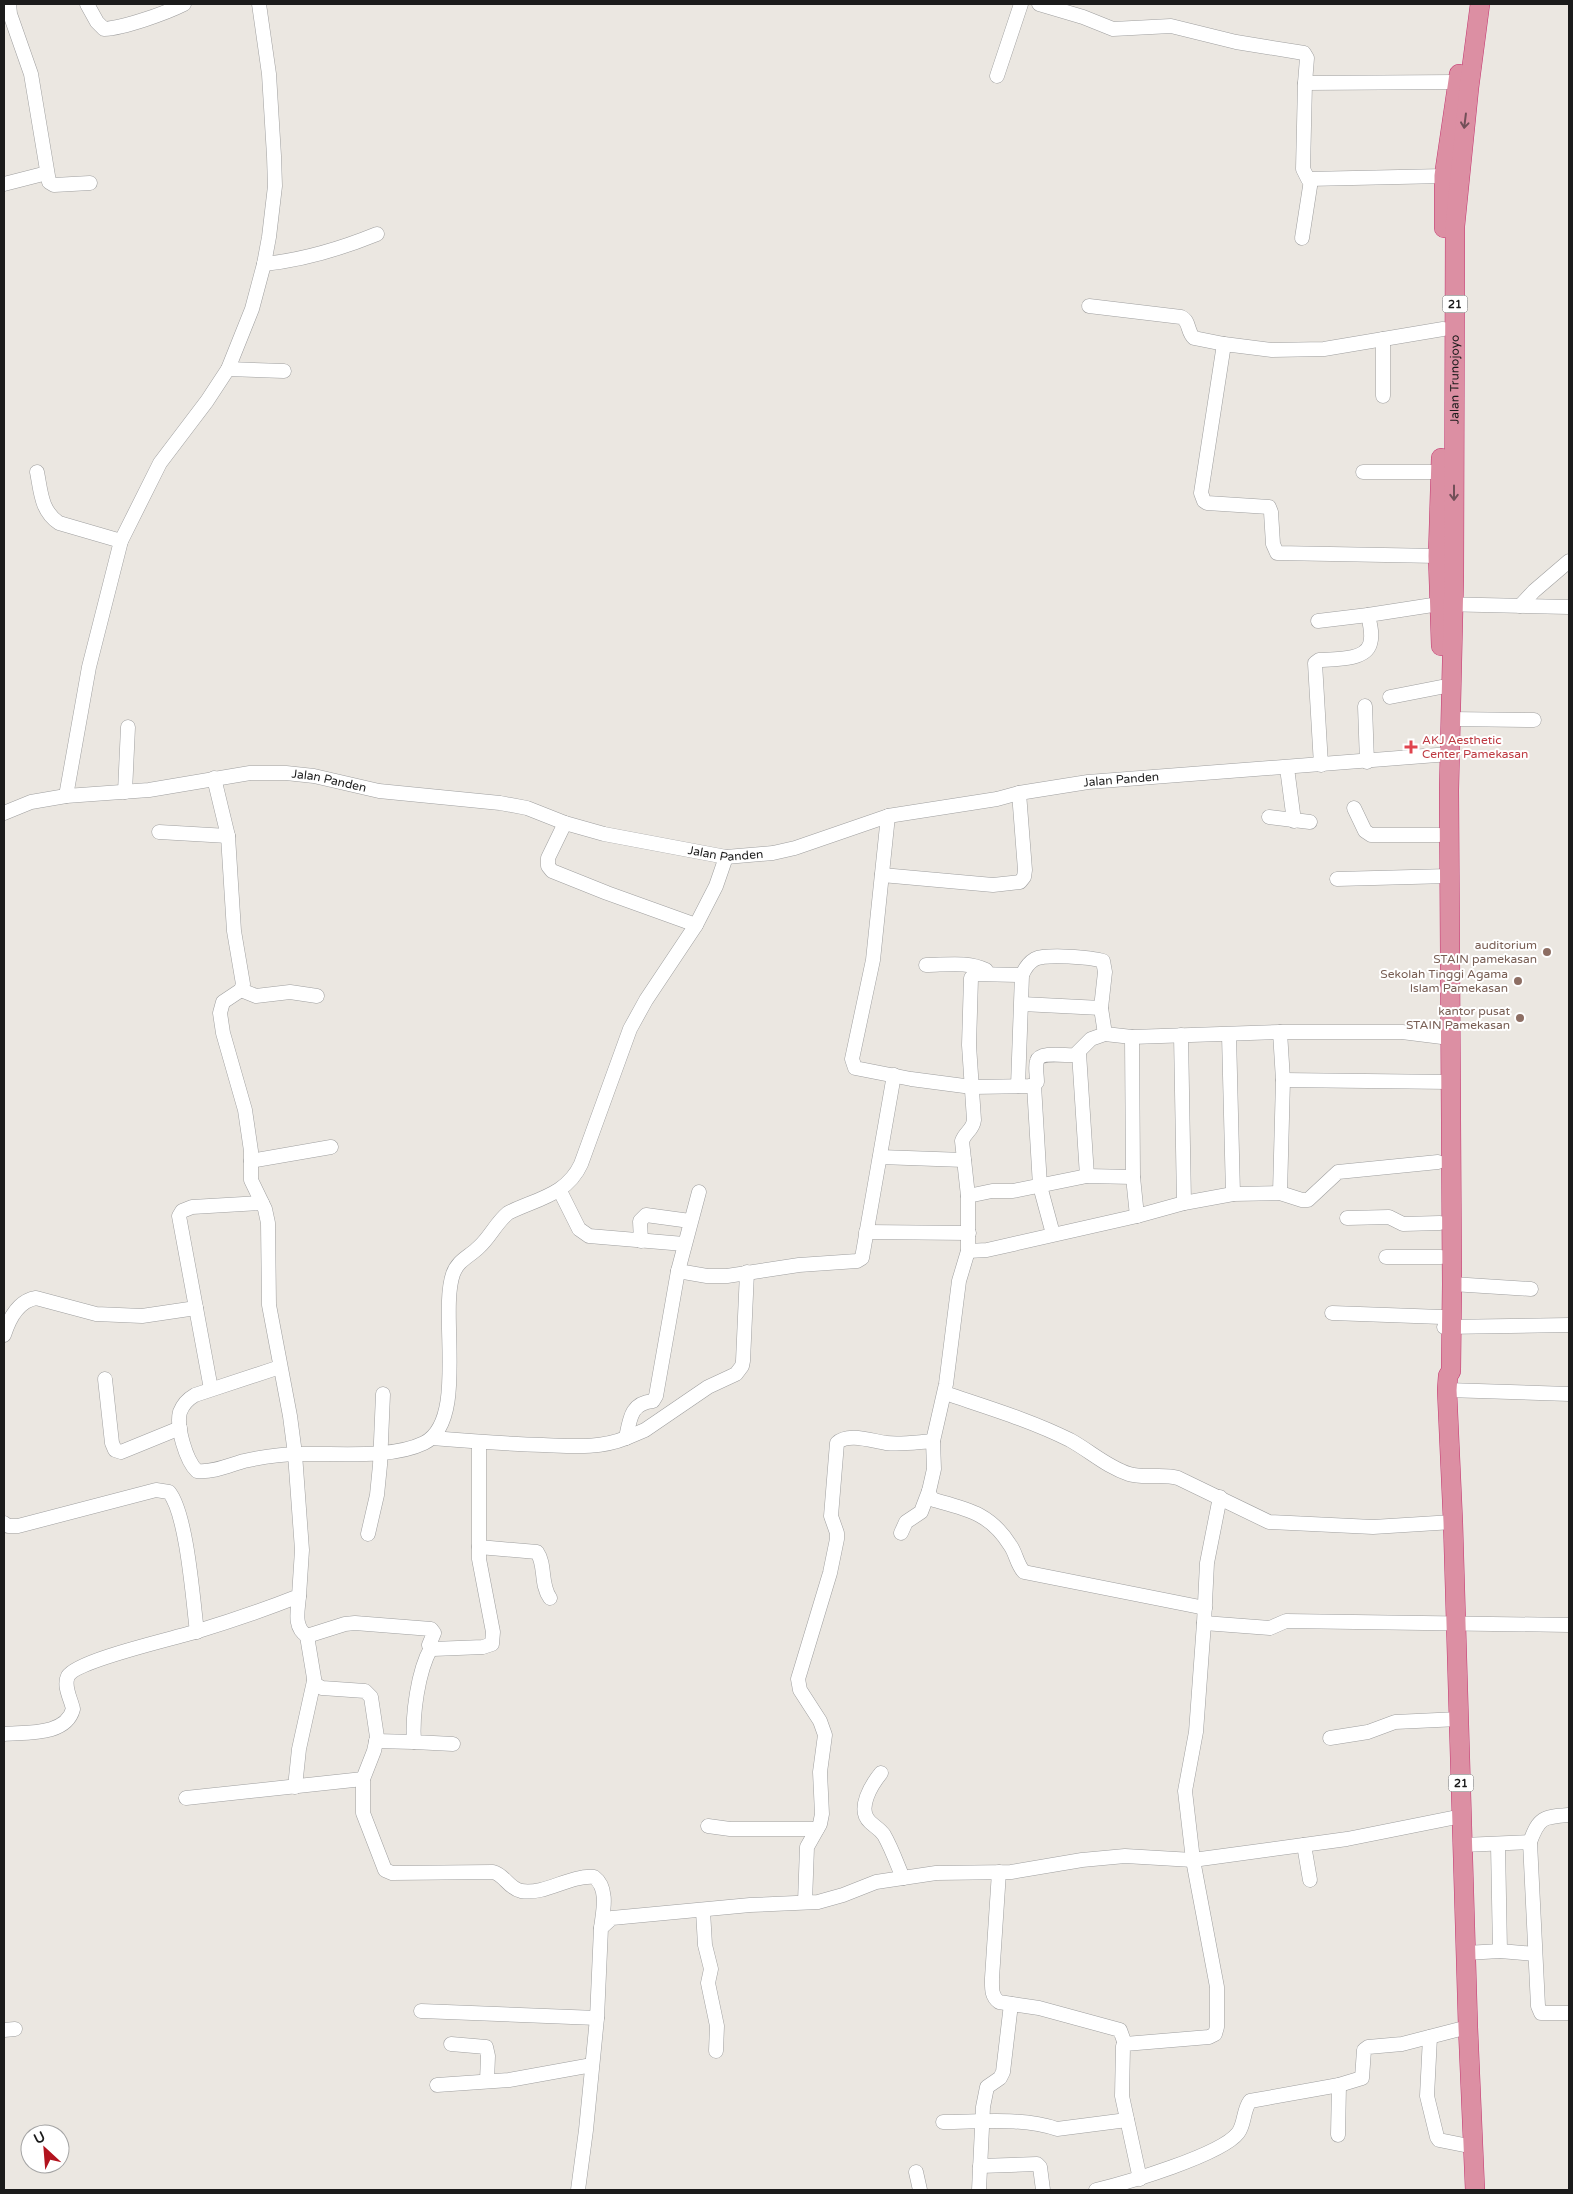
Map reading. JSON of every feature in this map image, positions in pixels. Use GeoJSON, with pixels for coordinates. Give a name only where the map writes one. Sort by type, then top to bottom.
{"type":"FeatureCollection","features":[{"type":"Feature","properties":{"kind":"highway","name":"Jalan Trunojoyo"},"geometry":{"type":"LineString","coordinates":[[1446,605],[1438,556],[1441,472],[1444,176],[1468,4]]}},
{"type":"Feature","properties":{"kind":"highway","name":"Jalan Trunojoyo"},"geometry":{"type":"LineString","coordinates":[[1446,605],[1455,226],[1463,141],[1480,4]]}},
{"type":"Feature","properties":{"kind":"highway","name":"21"},"geometry":{"type":"LineString","coordinates":[[1446,605],[1441,687],[1445,754],[1443,1036],[1452,1284],[1446,1324]]}},
{"type":"Feature","properties":{"kind":"highway","name":"21"},"geometry":{"type":"LineString","coordinates":[[1444,876],[1439,835],[1445,754],[1451,719],[1446,605]]}},
{"type":"Feature","properties":{"kind":"highway","name":"21"},"geometry":{"type":"LineString","coordinates":[[1444,1082],[1438,1162],[1441,1257],[1446,1324],[1445,1370],[1453,1522],[1468,2027],[1475,2190]]}},
{"type":"Feature","properties":{"kind":"street"},"geometry":{"type":"LineString","coordinates":[[9,4],[10,14],[31,74],[50,184],[90,183]]}},
{"type":"Feature","properties":{"kind":"street"},"geometry":{"type":"LineString","coordinates":[[87,4],[97,22],[104,29],[170,10],[184,4]]}},
{"type":"Feature","properties":{"kind":"street"},"geometry":{"type":"LineString","coordinates":[[66,796],[89,667],[121,541],[160,463],[207,401],[228,368],[252,309],[264,264],[275,186],[269,74],[259,4]]}},
{"type":"Feature","properties":{"kind":"street"},"geometry":{"type":"LineString","coordinates":[[997,76],[1021,4]]}},
{"type":"Feature","properties":{"kind":"street"},"geometry":{"type":"LineString","coordinates":[[1039,4],[1083,17],[1113,29],[1171,26],[1236,42],[1304,53],[1308,58],[1305,83],[1303,169],[1306,178],[1311,180],[1444,176]]}},
{"type":"Feature","properties":{"kind":"street"},"geometry":{"type":"LineString","coordinates":[[1083,17],[1088,4]]}},
{"type":"Feature","properties":{"kind":"street"},"geometry":{"type":"LineString","coordinates":[[1305,83],[1457,82]]}},
{"type":"Feature","properties":{"kind":"street"},"geometry":{"type":"LineString","coordinates":[[4,184],[47,173]]}},
{"type":"Feature","properties":{"kind":"street"},"geometry":{"type":"LineString","coordinates":[[1302,238],[1311,180]]}},
{"type":"Feature","properties":{"kind":"street"},"geometry":{"type":"LineString","coordinates":[[264,264],[314,256],[377,234]]}},
{"type":"Feature","properties":{"kind":"street"},"geometry":{"type":"LineString","coordinates":[[1089,306],[1181,317],[1188,322],[1191,335],[1194,338],[1224,344],[1295,350],[1324,349],[1442,329]]}},
{"type":"Feature","properties":{"kind":"street"},"geometry":{"type":"LineString","coordinates":[[1382,396],[1383,339]]}},
{"type":"Feature","properties":{"kind":"street"},"geometry":{"type":"LineString","coordinates":[[1224,344],[1201,493],[1207,504],[1269,507],[1273,547],[1277,553],[1438,556]]}},
{"type":"Feature","properties":{"kind":"street"},"geometry":{"type":"LineString","coordinates":[[228,368],[284,371]]}},
{"type":"Feature","properties":{"kind":"street"},"geometry":{"type":"LineString","coordinates":[[37,472],[43,502],[51,517],[59,522],[121,541]]}},
{"type":"Feature","properties":{"kind":"street"},"geometry":{"type":"LineString","coordinates":[[1363,472],[1441,472]]}},
{"type":"Feature","properties":{"kind":"street"},"geometry":{"type":"LineString","coordinates":[[1520,606],[1569,561]]}},
{"type":"Feature","properties":{"kind":"street"},"geometry":{"type":"LineString","coordinates":[[1318,621],[1446,605],[1569,607]]}},
{"type":"Feature","properties":{"kind":"street"},"geometry":{"type":"LineString","coordinates":[[1320,765],[1315,663],[1319,660],[1354,656],[1365,651],[1370,645],[1371,636],[1368,615]]}},
{"type":"Feature","properties":{"kind":"street"},"geometry":{"type":"LineString","coordinates":[[1390,696],[1441,687]]}},
{"type":"Feature","properties":{"kind":"street"},"geometry":{"type":"LineString","coordinates":[[1364,706],[1367,762]]}},
{"type":"Feature","properties":{"kind":"street"},"geometry":{"type":"LineString","coordinates":[[1451,719],[1534,720]]}},
{"type":"Feature","properties":{"kind":"street"},"geometry":{"type":"LineString","coordinates":[[125,792],[128,727]]}},
{"type":"Feature","properties":{"kind":"street","name":"Jalan Panden"},"geometry":{"type":"LineString","coordinates":[[4,813],[31,802],[66,796],[149,790],[214,778],[266,772],[314,776],[379,791],[500,803],[527,808],[565,823],[604,834],[726,857],[773,853],[795,848],[888,816],[997,799],[1019,793],[1088,782],[1367,762],[1445,754]]}},
{"type":"Feature","properties":{"kind":"street"},"geometry":{"type":"LineString","coordinates":[[1287,768],[1294,821]]}},
{"type":"Feature","properties":{"kind":"street"},"geometry":{"type":"LineString","coordinates":[[214,778],[228,836],[234,931],[243,984],[241,990],[223,1002],[220,1018],[232,1068],[245,1110],[251,1161],[251,1180],[262,1203],[268,1223],[269,1305],[295,1454],[302,1550],[298,1622],[301,1630],[307,1636],[314,1681],[299,1750],[295,1787]]}},
{"type":"Feature","properties":{"kind":"street"},"geometry":{"type":"LineString","coordinates":[[882,875],[993,885],[1020,882],[1024,877],[1025,870],[1019,793]]}},
{"type":"Feature","properties":{"kind":"street"},"geometry":{"type":"LineString","coordinates":[[1354,808],[1365,831],[1371,835],[1439,835]]}},
{"type":"Feature","properties":{"kind":"street"},"geometry":{"type":"LineString","coordinates":[[888,816],[874,960],[852,1063],[858,1069],[972,1087],[1034,1085]]}},
{"type":"Feature","properties":{"kind":"street"},"geometry":{"type":"LineString","coordinates":[[1269,818],[1310,822]]}},
{"type":"Feature","properties":{"kind":"street"},"geometry":{"type":"LineString","coordinates":[[565,823],[548,858],[548,866],[552,870],[607,893],[696,925]]}},
{"type":"Feature","properties":{"kind":"street"},"geometry":{"type":"LineString","coordinates":[[159,832],[228,836]]}},
{"type":"Feature","properties":{"kind":"street"},"geometry":{"type":"LineString","coordinates":[[432,1438],[441,1424],[446,1400],[451,1361],[448,1297],[457,1266],[479,1247],[508,1213],[560,1191],[571,1182],[578,1172],[616,1062],[633,1023],[696,925],[716,886],[726,857]]}},
{"type":"Feature","properties":{"kind":"street"},"geometry":{"type":"LineString","coordinates":[[1336,879],[1444,876]]}},
{"type":"Feature","properties":{"kind":"street"},"geometry":{"type":"LineString","coordinates":[[1018,1086],[1022,975],[1030,962],[1037,958],[1103,960],[1105,972],[1101,1008],[1105,1034]]}},
{"type":"Feature","properties":{"kind":"street"},"geometry":{"type":"LineString","coordinates":[[926,965],[962,964],[979,966],[993,974]]}},
{"type":"Feature","properties":{"kind":"street"},"geometry":{"type":"LineString","coordinates":[[901,1533],[906,1522],[922,1512],[929,1491],[934,1469],[933,1441],[953,1344],[959,1281],[968,1251],[968,1196],[964,1160],[964,1136],[974,1125],[969,1045],[971,978],[975,974],[1022,975]]}},
{"type":"Feature","properties":{"kind":"street"},"geometry":{"type":"LineString","coordinates":[[241,990],[256,996],[290,992],[317,996]]}},
{"type":"Feature","properties":{"kind":"street"},"geometry":{"type":"LineString","coordinates":[[1022,1004],[1101,1008]]}},
{"type":"Feature","properties":{"kind":"street"},"geometry":{"type":"LineString","coordinates":[[1053,1234],[1040,1186],[1034,1085],[1037,1082],[1036,1062],[1039,1057],[1079,1053],[1091,1039],[1105,1034],[1132,1037],[1280,1032],[1402,1032],[1443,1036]]}},
{"type":"Feature","properties":{"kind":"street"},"geometry":{"type":"LineString","coordinates":[[1280,1032],[1283,1080],[1280,1193]]}},
{"type":"Feature","properties":{"kind":"street"},"geometry":{"type":"LineString","coordinates":[[1229,1034],[1233,1194]]}},
{"type":"Feature","properties":{"kind":"street"},"geometry":{"type":"LineString","coordinates":[[1181,1036],[1184,1203]]}},
{"type":"Feature","properties":{"kind":"street"},"geometry":{"type":"LineString","coordinates":[[1132,1037],[1132,1177],[1137,1216]]}},
{"type":"Feature","properties":{"kind":"street"},"geometry":{"type":"LineString","coordinates":[[1079,1053],[1087,1176]]}},
{"type":"Feature","properties":{"kind":"street"},"geometry":{"type":"LineString","coordinates":[[678,1271],[707,1276],[727,1276],[799,1265],[857,1261],[862,1258],[894,1076]]}},
{"type":"Feature","properties":{"kind":"street"},"geometry":{"type":"LineString","coordinates":[[1283,1080],[1444,1082]]}},
{"type":"Feature","properties":{"kind":"street"},"geometry":{"type":"LineString","coordinates":[[251,1161],[331,1148]]}},
{"type":"Feature","properties":{"kind":"street"},"geometry":{"type":"LineString","coordinates":[[880,1157],[964,1160]]}},
{"type":"Feature","properties":{"kind":"street"},"geometry":{"type":"LineString","coordinates":[[968,1251],[987,1250],[1137,1216],[1184,1203],[1233,1194],[1280,1193],[1308,1200],[1338,1172],[1438,1162]]}},
{"type":"Feature","properties":{"kind":"street"},"geometry":{"type":"LineString","coordinates":[[968,1196],[1040,1186],[1087,1176],[1132,1177]]}},
{"type":"Feature","properties":{"kind":"street"},"geometry":{"type":"LineString","coordinates":[[560,1191],[574,1221],[584,1234],[596,1238],[684,1244]]}},
{"type":"Feature","properties":{"kind":"street"},"geometry":{"type":"LineString","coordinates":[[626,1438],[636,1406],[642,1402],[653,1400],[656,1396],[678,1271],[699,1192]]}},
{"type":"Feature","properties":{"kind":"street"},"geometry":{"type":"LineString","coordinates":[[211,1389],[179,1222],[180,1213],[192,1208],[262,1203]]}},
{"type":"Feature","properties":{"kind":"street"},"geometry":{"type":"LineString","coordinates":[[641,1241],[640,1221],[646,1216],[690,1221]]}},
{"type":"Feature","properties":{"kind":"street"},"geometry":{"type":"LineString","coordinates":[[1347,1218],[1389,1217],[1403,1224],[1440,1223]]}},
{"type":"Feature","properties":{"kind":"street"},"geometry":{"type":"LineString","coordinates":[[866,1232],[969,1233]]}},
{"type":"Feature","properties":{"kind":"street"},"geometry":{"type":"LineString","coordinates":[[1386,1257],[1441,1257]]}},
{"type":"Feature","properties":{"kind":"street"},"geometry":{"type":"LineString","coordinates":[[280,1367],[211,1389],[188,1399],[180,1414],[180,1428],[187,1456],[190,1463],[197,1470],[208,1471],[254,1459],[295,1454],[405,1450],[432,1438],[479,1442],[598,1446],[645,1430],[699,1392],[731,1378],[740,1370],[743,1361],[747,1272]]}},
{"type":"Feature","properties":{"kind":"street"},"geometry":{"type":"LineString","coordinates":[[1452,1284],[1531,1289]]}},
{"type":"Feature","properties":{"kind":"street"},"geometry":{"type":"LineString","coordinates":[[4,1335],[18,1307],[29,1299],[36,1298],[96,1314],[142,1316],[196,1308]]}},
{"type":"Feature","properties":{"kind":"street"},"geometry":{"type":"LineString","coordinates":[[1332,1313],[1446,1324],[1569,1325]]}},
{"type":"Feature","properties":{"kind":"street"},"geometry":{"type":"LineString","coordinates":[[105,1380],[112,1443],[115,1450],[121,1452],[180,1428]]}},
{"type":"Feature","properties":{"kind":"street"},"geometry":{"type":"LineString","coordinates":[[1447,1383],[1569,1394]]}},
{"type":"Feature","properties":{"kind":"street"},"geometry":{"type":"LineString","coordinates":[[944,1393],[1027,1422],[1070,1440],[1107,1464],[1128,1474],[1170,1475],[1269,1522],[1373,1527],[1453,1522]]}},
{"type":"Feature","properties":{"kind":"street"},"geometry":{"type":"LineString","coordinates":[[368,1534],[377,1495],[383,1394]]}},
{"type":"Feature","properties":{"kind":"street"},"geometry":{"type":"LineString","coordinates":[[805,1902],[807,1847],[822,1814],[820,1772],[825,1735],[820,1721],[800,1690],[798,1679],[830,1573],[837,1539],[837,1533],[831,1516],[837,1443],[840,1439],[867,1439],[886,1443],[933,1441]]}},
{"type":"Feature","properties":{"kind":"street"},"geometry":{"type":"LineString","coordinates":[[430,1648],[484,1647],[490,1646],[493,1642],[491,1622],[483,1588],[479,1547],[479,1442]]}},
{"type":"Feature","properties":{"kind":"street"},"geometry":{"type":"LineString","coordinates":[[4,1523],[8,1526],[18,1526],[148,1492],[164,1490],[169,1492],[174,1501],[184,1534],[197,1632]]}},
{"type":"Feature","properties":{"kind":"street"},"geometry":{"type":"LineString","coordinates":[[929,1491],[930,1496],[934,1500],[976,1512],[998,1528],[1011,1546],[1019,1566],[1024,1572],[1205,1608]]}},
{"type":"Feature","properties":{"kind":"street"},"geometry":{"type":"LineString","coordinates":[[1125,2044],[1209,2037],[1217,2033],[1217,1987],[1193,1860],[1185,1791],[1196,1732],[1207,1563],[1220,1498]]}},
{"type":"Feature","properties":{"kind":"street"},"geometry":{"type":"LineString","coordinates":[[479,1547],[537,1552],[541,1560],[544,1586],[550,1598]]}},
{"type":"Feature","properties":{"kind":"street"},"geometry":{"type":"LineString","coordinates":[[4,1734],[49,1730],[66,1722],[73,1709],[67,1688],[67,1680],[69,1675],[79,1667],[120,1653],[197,1632],[299,1596]]}},
{"type":"Feature","properties":{"kind":"street"},"geometry":{"type":"LineString","coordinates":[[1204,1623],[1270,1628],[1286,1622],[1569,1625]]}},
{"type":"Feature","properties":{"kind":"street"},"geometry":{"type":"LineString","coordinates":[[307,1636],[350,1623],[428,1628],[433,1630],[434,1633],[429,1642],[430,1648],[423,1663],[415,1703],[414,1742]]}},
{"type":"Feature","properties":{"kind":"street"},"geometry":{"type":"LineString","coordinates":[[314,1681],[322,1688],[368,1692],[376,1728],[376,1741],[363,1779],[362,1799],[365,1820],[383,1866],[388,1872],[493,1872],[501,1876],[510,1887],[525,1891],[540,1890],[579,1879],[594,1877],[599,1882],[604,1897],[597,2018],[578,2190]]}},
{"type":"Feature","properties":{"kind":"street"},"geometry":{"type":"LineString","coordinates":[[1330,1738],[1368,1732],[1395,1722],[1459,1720]]}},
{"type":"Feature","properties":{"kind":"street"},"geometry":{"type":"LineString","coordinates":[[376,1741],[453,1744]]}},
{"type":"Feature","properties":{"kind":"street"},"geometry":{"type":"LineString","coordinates":[[881,1773],[869,1790],[866,1814],[870,1822],[884,1836],[903,1878]]}},
{"type":"Feature","properties":{"kind":"street"},"geometry":{"type":"LineString","coordinates":[[186,1798],[363,1779]]}},
{"type":"Feature","properties":{"kind":"street"},"geometry":{"type":"LineString","coordinates":[[1569,1815],[1549,1817],[1541,1820],[1536,1826],[1530,1842],[1539,2011],[1547,2014],[1569,2013]]}},
{"type":"Feature","properties":{"kind":"street"},"geometry":{"type":"LineString","coordinates":[[601,1928],[608,1920],[616,1917],[826,1900],[876,1882],[936,1873],[1000,1872],[1125,1856],[1193,1860],[1347,1839],[1462,1816]]}},
{"type":"Feature","properties":{"kind":"street"},"geometry":{"type":"LineString","coordinates":[[708,1826],[730,1829],[816,1829]]}},
{"type":"Feature","properties":{"kind":"street"},"geometry":{"type":"LineString","coordinates":[[1463,1845],[1498,1845],[1530,1842]]}},
{"type":"Feature","properties":{"kind":"street"},"geometry":{"type":"LineString","coordinates":[[1304,1845],[1310,1880]]}},
{"type":"Feature","properties":{"kind":"street"},"geometry":{"type":"LineString","coordinates":[[1498,1845],[1500,1951]]}},
{"type":"Feature","properties":{"kind":"street"},"geometry":{"type":"LineString","coordinates":[[1000,1872],[994,1937],[993,1996],[999,2002],[1038,2008],[1120,2030],[1125,2044]]}},
{"type":"Feature","properties":{"kind":"street"},"geometry":{"type":"LineString","coordinates":[[703,1911],[705,1944],[711,1969],[708,1982],[717,2026],[716,2051]]}},
{"type":"Feature","properties":{"kind":"street"},"geometry":{"type":"LineString","coordinates":[[1466,1953],[1500,1951],[1536,1954]]}},
{"type":"Feature","properties":{"kind":"street"},"geometry":{"type":"LineString","coordinates":[[978,2190],[982,2122],[987,2087],[1000,2078],[1003,2072],[1011,2004]]}},
{"type":"Feature","properties":{"kind":"street"},"geometry":{"type":"LineString","coordinates":[[421,2011],[597,2018]]}},
{"type":"Feature","properties":{"kind":"street"},"geometry":{"type":"LineString","coordinates":[[1096,2190],[1140,2179],[1219,2147],[1234,2137],[1241,2129],[1250,2101],[1362,2078],[1366,2048],[1402,2044],[1468,2027]]}},
{"type":"Feature","properties":{"kind":"street"},"geometry":{"type":"LineString","coordinates":[[1430,2037],[1427,2096],[1437,2137],[1439,2140],[1474,2147]]}},
{"type":"Feature","properties":{"kind":"street"},"geometry":{"type":"LineString","coordinates":[[451,2044],[486,2047],[488,2056],[487,2081]]}},
{"type":"Feature","properties":{"kind":"street"},"geometry":{"type":"LineString","coordinates":[[1125,2044],[1122,2048],[1122,2096],[1140,2179]]}},
{"type":"Feature","properties":{"kind":"street"},"geometry":{"type":"LineString","coordinates":[[437,2085],[518,2079],[592,2065]]}},
{"type":"Feature","properties":{"kind":"street"},"geometry":{"type":"LineString","coordinates":[[1338,2084],[1338,2135]]}},
{"type":"Feature","properties":{"kind":"street"},"geometry":{"type":"LineString","coordinates":[[943,2122],[1026,2123],[1048,2125],[1057,2129],[1127,2120]]}},
{"type":"Feature","properties":{"kind":"street"},"geometry":{"type":"LineString","coordinates":[[980,2166],[1038,2164],[1043,2190]]}},
{"type":"Feature","properties":{"kind":"street"},"geometry":{"type":"LineString","coordinates":[[916,2172],[920,2190]]}},
{"type":"Feature","properties":{"kind":"place","name":"AKJ Aesthetic Center Pamekasan"},"geometry":{"type":"Point","coordinates":[1411,747]}},
{"type":"Feature","properties":{"kind":"place","name":"auditorium STAIN pamekasan"},"geometry":{"type":"Point","coordinates":[1547,952]}},
{"type":"Feature","properties":{"kind":"place","name":"Sekolah Tinggi Agama Islam Pamekasan"},"geometry":{"type":"Point","coordinates":[1518,981]}},
{"type":"Feature","properties":{"kind":"place","name":"kantor pusat STAIN Pamekasan"},"geometry":{"type":"Point","coordinates":[1520,1018]}}]}
